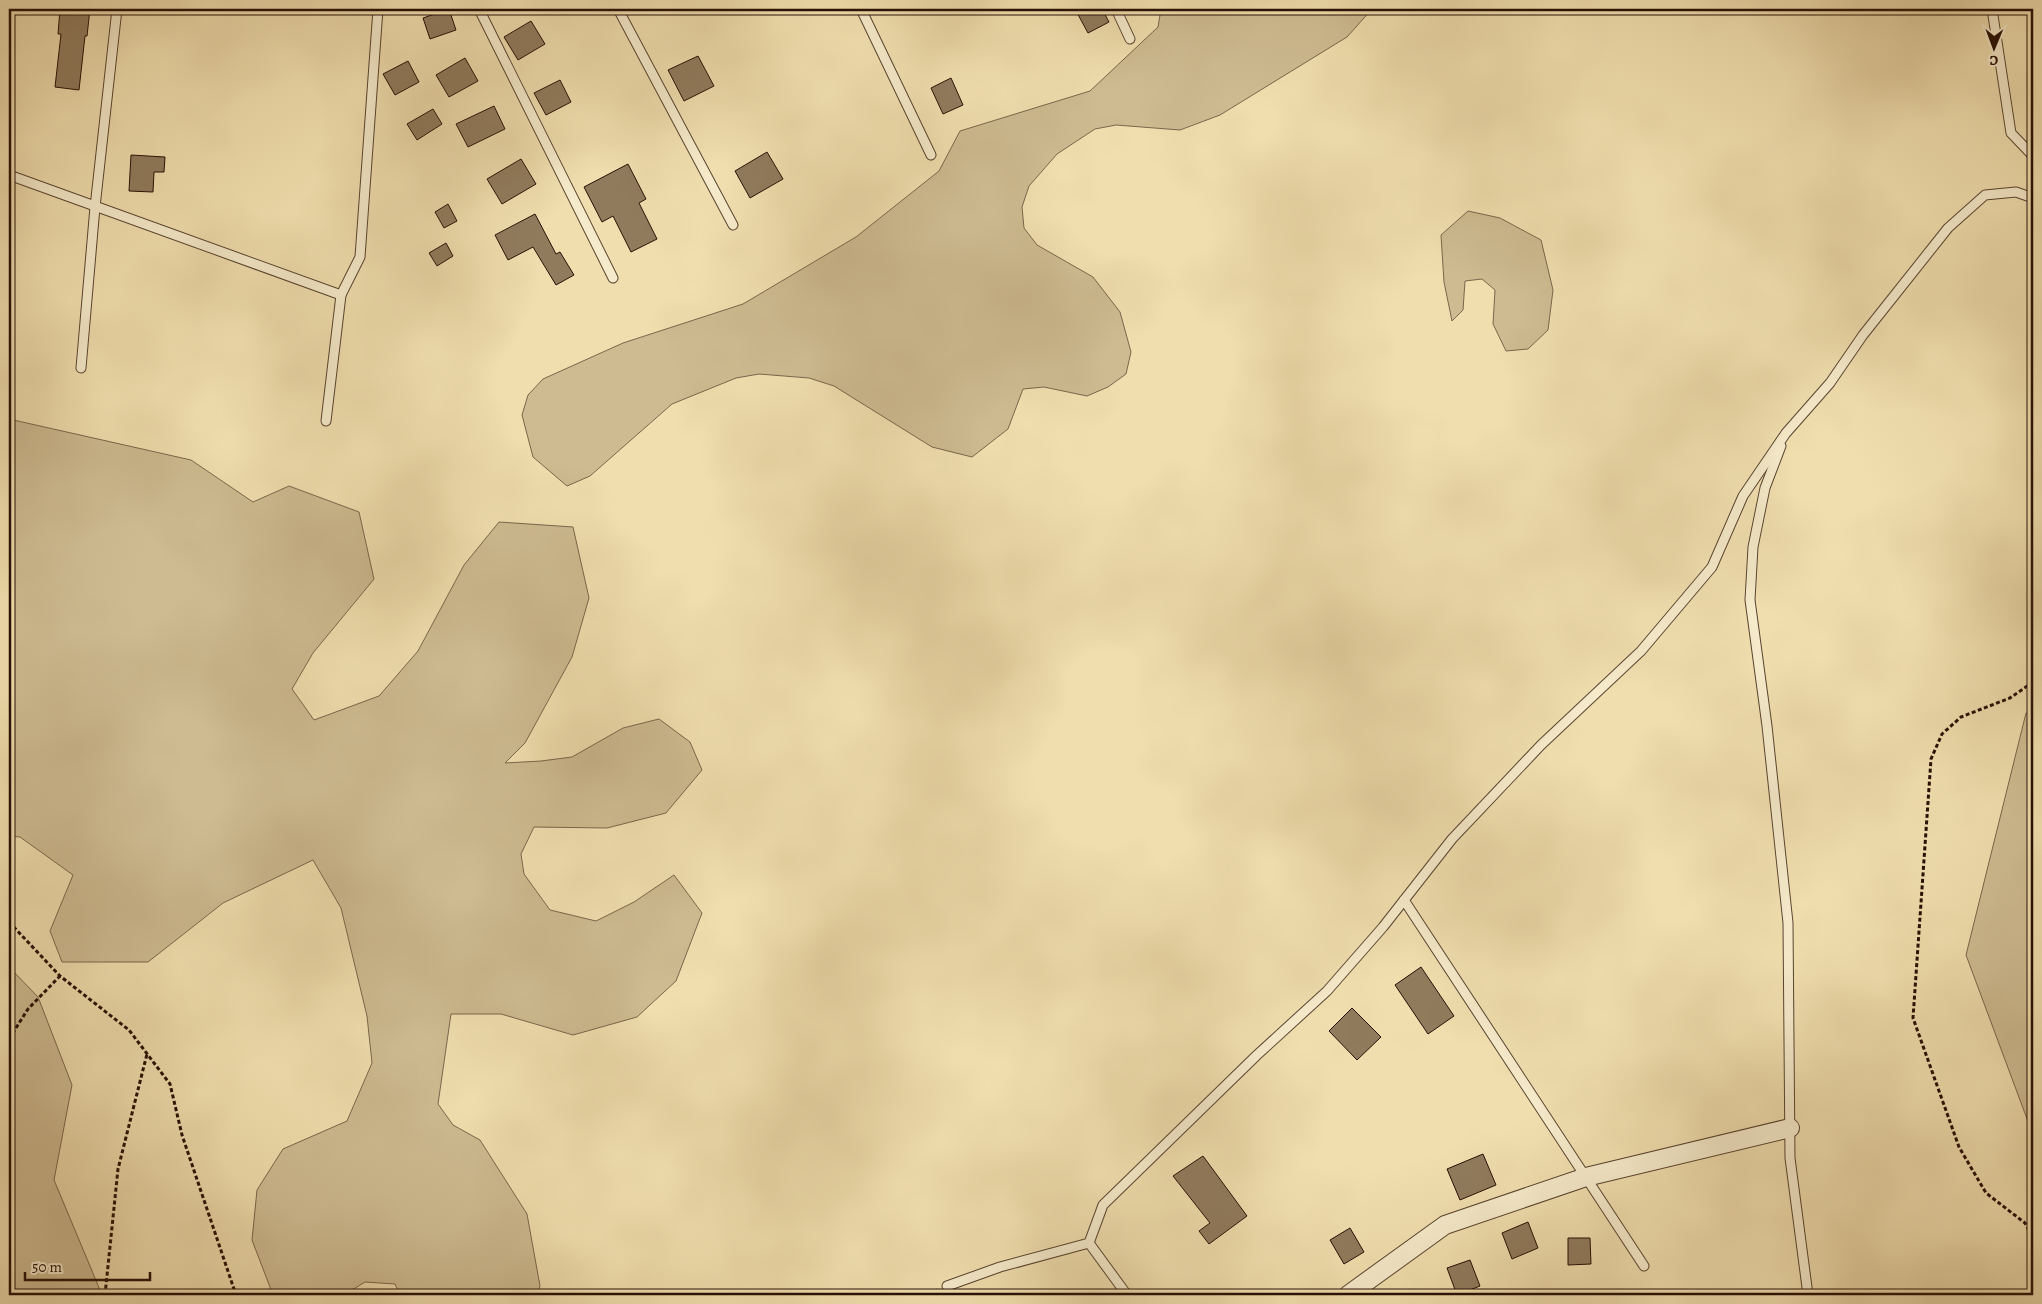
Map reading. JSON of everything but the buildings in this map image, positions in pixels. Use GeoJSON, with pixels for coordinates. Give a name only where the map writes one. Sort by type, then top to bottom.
{"type":"FeatureCollection","features":[{"type":"Feature","properties":{"kind":"street"},"geometry":{"type":"LineString","coordinates":[[1348,1295],[1445,1225],[1586,1177],[1790,1128]]}},
{"type":"Feature","properties":{"kind":"lane"},"geometry":{"type":"LineString","coordinates":[[81,368],[95,207],[117,9]]}},
{"type":"Feature","properties":{"kind":"lane"},"geometry":{"type":"LineString","coordinates":[[326,421],[341,295],[360,257],[378,9]]}},
{"type":"Feature","properties":{"kind":"lane"},"geometry":{"type":"LineString","coordinates":[[478,9],[612,278]]}},
{"type":"Feature","properties":{"kind":"lane"},"geometry":{"type":"LineString","coordinates":[[618,9],[733,225]]}},
{"type":"Feature","properties":{"kind":"lane"},"geometry":{"type":"LineString","coordinates":[[861,9],[931,155]]}},
{"type":"Feature","properties":{"kind":"lane"},"geometry":{"type":"LineString","coordinates":[[1116,9],[1130,39]]}},
{"type":"Feature","properties":{"kind":"lane"},"geometry":{"type":"LineString","coordinates":[[1992,9],[2011,133],[2033,156]]}},
{"type":"Feature","properties":{"kind":"lane"},"geometry":{"type":"LineString","coordinates":[[9,175],[341,295]]}},
{"type":"Feature","properties":{"kind":"lane"},"geometry":{"type":"LineString","coordinates":[[1089,1243],[1102,1205],[1326,991],[1404,900],[1452,840],[1542,745],[1641,651],[1712,566],[1743,496],[1786,433],[1830,383],[1863,335],[1948,228],[1985,195],[2016,192],[2033,198]]}},
{"type":"Feature","properties":{"kind":"lane"},"geometry":{"type":"LineString","coordinates":[[1786,433],[1765,488],[1753,546],[1750,600],[1767,726],[1788,923],[1790,1158],[1808,1295]]}},
{"type":"Feature","properties":{"kind":"lane"},"geometry":{"type":"LineString","coordinates":[[1404,900],[1644,1266]]}},
{"type":"Feature","properties":{"kind":"lane"},"geometry":{"type":"LineString","coordinates":[[947,1286],[1000,1267],[1089,1243]]}},
{"type":"Feature","properties":{"kind":"lane"},"geometry":{"type":"LineString","coordinates":[[1089,1243],[1127,1295]]}},
{"type":"Feature","properties":{"kind":"path"},"geometry":{"type":"LineString","coordinates":[[2033,682],[2010,698],[1961,717],[1942,734],[1931,759],[1913,1018],[1960,1147],[1986,1194],[2026,1223],[2033,1238]]}},
{"type":"Feature","properties":{"kind":"path"},"geometry":{"type":"LineString","coordinates":[[9,922],[60,976],[129,1030],[170,1084],[182,1135],[236,1295]]}},
{"type":"Feature","properties":{"kind":"path"},"geometry":{"type":"LineString","coordinates":[[9,1039],[28,1008],[60,976]]}},
{"type":"Feature","properties":{"kind":"path"},"geometry":{"type":"LineString","coordinates":[[105,1295],[118,1169],[147,1054]]}},
{"type":"Feature","properties":{"kind":"shaded area"},"geometry":{"type":"Polygon","coordinates":[[[1161,9],[1372,9],[1347,37],[1220,115],[1180,130],[1116,125],[1095,129],[1057,154],[1029,186],[1022,207],[1024,228],[1037,245],[1093,277],[1120,312],[1131,352],[1126,374],[1108,387],[1087,396],[1044,387],[1023,389],[1008,429],[972,457],[932,447],[834,386],[809,378],[759,374],[736,378],[672,404],[590,476],[567,486],[533,457],[522,415],[528,395],[543,379],[623,343],[743,304],[856,237],[939,171],[960,131],[1090,91],[1158,27],[1161,9]]]}},
{"type":"Feature","properties":{"kind":"shaded area"},"geometry":{"type":"Polygon","coordinates":[[[1468,211],[1500,218],[1541,240],[1553,290],[1548,330],[1528,349],[1506,351],[1493,324],[1495,290],[1482,279],[1465,281],[1463,310],[1452,321],[1444,282],[1441,235],[1468,211]]]}},
{"type":"Feature","properties":{"kind":"shaded area"},"geometry":{"type":"Polygon","coordinates":[[[9,419],[191,460],[253,502],[289,486],[359,512],[374,579],[313,653],[292,689],[314,720],[379,696],[418,651],[464,565],[499,522],[573,527],[589,598],[572,657],[525,743],[505,763],[572,757],[623,728],[659,719],[690,742],[702,770],[666,813],[607,828],[534,827],[521,854],[524,874],[550,910],[596,921],[634,902],[674,875],[702,913],[676,981],[637,1017],[573,1035],[501,1014],[451,1014],[438,1104],[453,1125],[480,1140],[527,1214],[540,1286],[537,1295],[400,1295],[395,1284],[365,1282],[344,1295],[273,1295],[252,1240],[257,1190],[283,1149],[347,1121],[372,1063],[367,1016],[341,908],[313,860],[223,903],[148,962],[62,962],[50,931],[73,875],[20,837],[9,836],[9,419]]]}},
{"type":"Feature","properties":{"kind":"shaded area"},"geometry":{"type":"Polygon","coordinates":[[[2026,713],[2033,715],[2033,1135],[1966,955],[2026,713]]]}},
{"type":"Feature","properties":{"kind":"shaded area"},"geometry":{"type":"Polygon","coordinates":[[[9,967],[38,997],[72,1085],[54,1180],[100,1290],[100,1295],[9,1295],[9,967]]]}}]}
